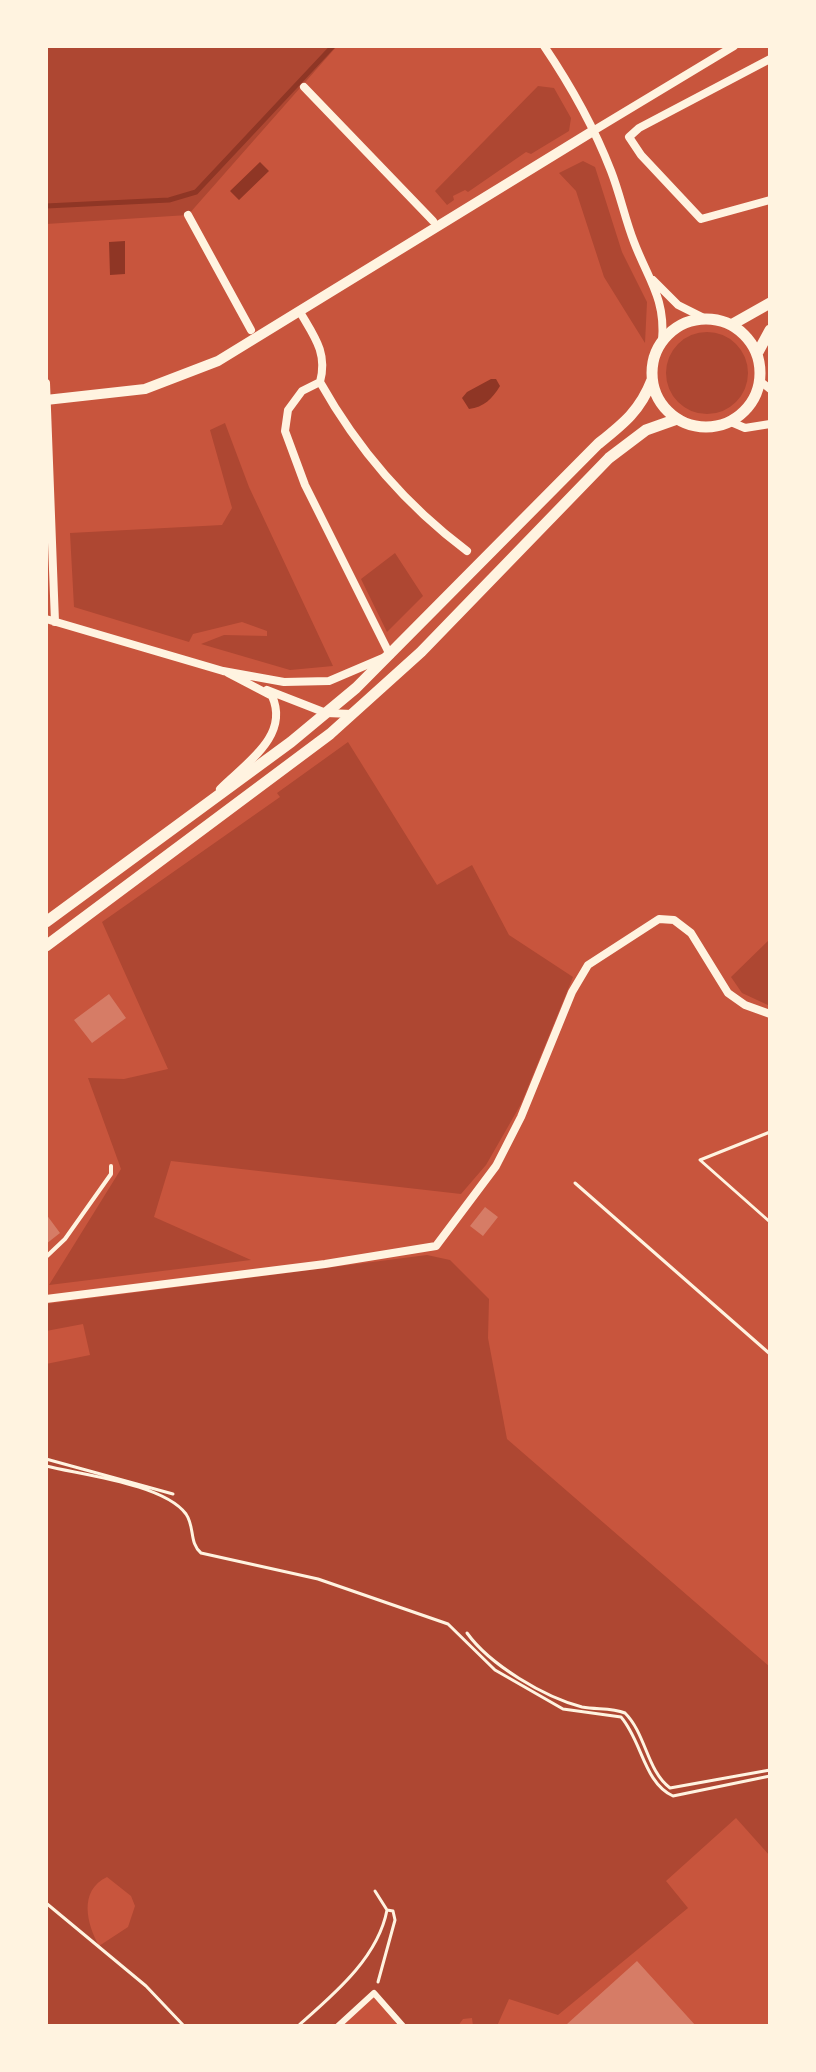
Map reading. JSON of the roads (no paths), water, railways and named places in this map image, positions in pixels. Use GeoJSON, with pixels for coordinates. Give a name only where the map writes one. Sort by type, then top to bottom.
{"type":"FeatureCollection","features":[{"type":"Feature","properties":{"kind":"main road"},"geometry":{"type":"LineString","coordinates":[[731,325],[770,303]]}},
{"type":"Feature","properties":{"kind":"main road"},"geometry":{"type":"LineString","coordinates":[[46,922],[326,713],[390,655],[598,444],[629,420],[641,406],[652,380],[655,353],[662,341],[681,324],[706,319],[731,325],[742,332],[757,354],[765,385],[750,405],[731,422],[703,428],[677,419],[665,409],[652,380]]}},
{"type":"Feature","properties":{"kind":"main road"},"geometry":{"type":"LineString","coordinates":[[757,354],[770,330]]}},
{"type":"Feature","properties":{"kind":"main road"},"geometry":{"type":"LineString","coordinates":[[46,946],[354,714],[421,652],[609,458],[646,430],[677,419]]}},
{"type":"Feature","properties":{"kind":"street"},"geometry":{"type":"LineString","coordinates":[[544,46],[571,87],[612,172],[635,244],[652,280],[664,317],[662,341]]}},
{"type":"Feature","properties":{"kind":"street"},"geometry":{"type":"LineString","coordinates":[[46,400],[114,394],[178,379],[218,361],[734,46]]}},
{"type":"Feature","properties":{"kind":"street"},"geometry":{"type":"LineString","coordinates":[[770,59],[633,132],[629,137],[701,219],[770,200]]}},
{"type":"Feature","properties":{"kind":"street"},"geometry":{"type":"LineString","coordinates":[[304,87],[433,221]]}},
{"type":"Feature","properties":{"kind":"street"},"geometry":{"type":"LineString","coordinates":[[188,215],[251,330]]}},
{"type":"Feature","properties":{"kind":"street"},"geometry":{"type":"LineString","coordinates":[[652,280],[678,305],[706,319]]}},
{"type":"Feature","properties":{"kind":"street"},"geometry":{"type":"LineString","coordinates":[[300,312],[321,347],[323,370],[320,382],[335,409],[398,491],[467,551]]}},
{"type":"Feature","properties":{"kind":"street"},"geometry":{"type":"LineString","coordinates":[[46,383],[51,621],[223,671],[305,684],[329,681],[390,655],[305,485],[285,431],[288,410],[302,391],[320,382]]}},
{"type":"Feature","properties":{"kind":"street"},"geometry":{"type":"LineString","coordinates":[[731,422],[745,428],[770,424]]}},
{"type":"Feature","properties":{"kind":"street"},"geometry":{"type":"LineString","coordinates":[[223,671],[326,713],[340,716],[354,714]]}},
{"type":"Feature","properties":{"kind":"street"},"geometry":{"type":"LineString","coordinates":[[200,809],[270,740],[278,720],[277,709],[272,696],[262,689]]}},
{"type":"Feature","properties":{"kind":"street"},"geometry":{"type":"LineString","coordinates":[[46,1299],[353,1260],[436,1246],[496,1166],[521,1117],[572,992],[588,965],[659,919],[674,920],[691,933],[728,993],[745,1005],[770,1014]]}},
{"type":"Feature","properties":{"kind":"street"},"geometry":{"type":"LineString","coordinates":[[338,2026],[374,1993],[403,2026]]}},
{"type":"Feature","properties":{"kind":"lane"},"geometry":{"type":"LineString","coordinates":[[46,1257],[65,1239],[111,1174],[111,1166]]}},
{"type":"Feature","properties":{"kind":"waterway"},"geometry":{"type":"LineString","coordinates":[[46,206],[169,200],[196,192],[333,46]]}}]}
